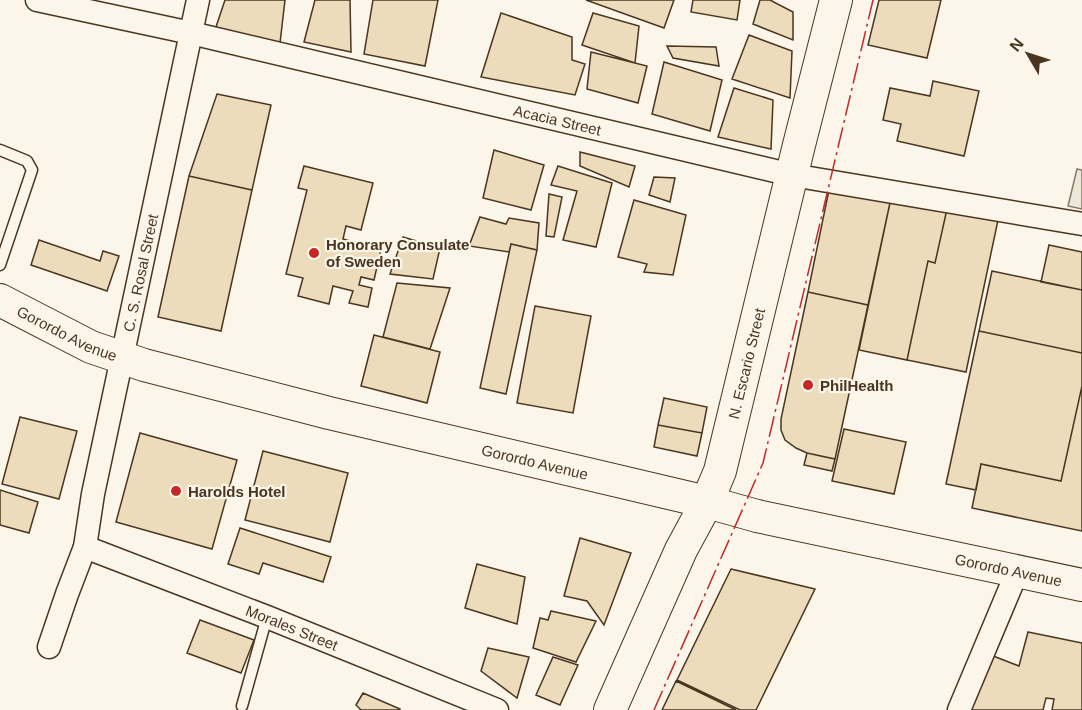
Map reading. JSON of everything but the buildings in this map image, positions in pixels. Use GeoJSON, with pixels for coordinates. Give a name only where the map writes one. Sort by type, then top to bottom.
{"type":"FeatureCollection","features":[{"type":"Feature","properties":{"kind":"main road","name":"N. Escario Street"},"geometry":{"type":"LineString","coordinates":[[610,710],[681,550],[707,502],[720,471],[836,0]]}},
{"type":"Feature","properties":{"kind":"main road","name":"Gorordo Avenue"},"geometry":{"type":"LineString","coordinates":[[0,300],[91,347],[144,366],[329,413],[769,518],[1082,585]]}},
{"type":"Feature","properties":{"kind":"street","name":"Acacia Street"},"geometry":{"type":"LineString","coordinates":[[37,0],[191,33],[792,174],[1082,224]]}},
{"type":"Feature","properties":{"kind":"street","name":"C. S. Rosal Street"},"geometry":{"type":"LineString","coordinates":[[49,647],[85,547],[93,494],[198,0]]}},
{"type":"Feature","properties":{"kind":"street","name":"Morales Street"},"geometry":{"type":"LineString","coordinates":[[85,547],[267,617],[497,710]]}},
{"type":"Feature","properties":{"kind":"street"},"geometry":{"type":"LineString","coordinates":[[959,710],[1017,572]]}},
{"type":"Feature","properties":{"kind":"lane"},"geometry":{"type":"LineString","coordinates":[[0,150],[27,161],[32,170],[0,265]]}},
{"type":"Feature","properties":{"kind":"lane"},"geometry":{"type":"LineString","coordinates":[[242,706],[267,617]]}},
{"type":"Feature","properties":{"kind":"shaded area"},"geometry":{"type":"Polygon","coordinates":[[[1077,169],[1082,170],[1082,209],[1068,206],[1077,169]]]}},
{"type":"Feature","properties":{"kind":"power"},"geometry":{"type":"LineString","coordinates":[[654,710],[763,463],[873,0]]}},
{"type":"Feature","properties":{"kind":"place","name":"Honorary Consulate of Sweden"},"geometry":{"type":"Point","coordinates":[314,253]}},
{"type":"Feature","properties":{"kind":"place","name":"PhilHealth"},"geometry":{"type":"Point","coordinates":[808,385]}},
{"type":"Feature","properties":{"kind":"place","name":"Harolds Hotel"},"geometry":{"type":"Point","coordinates":[176,491]}}]}
